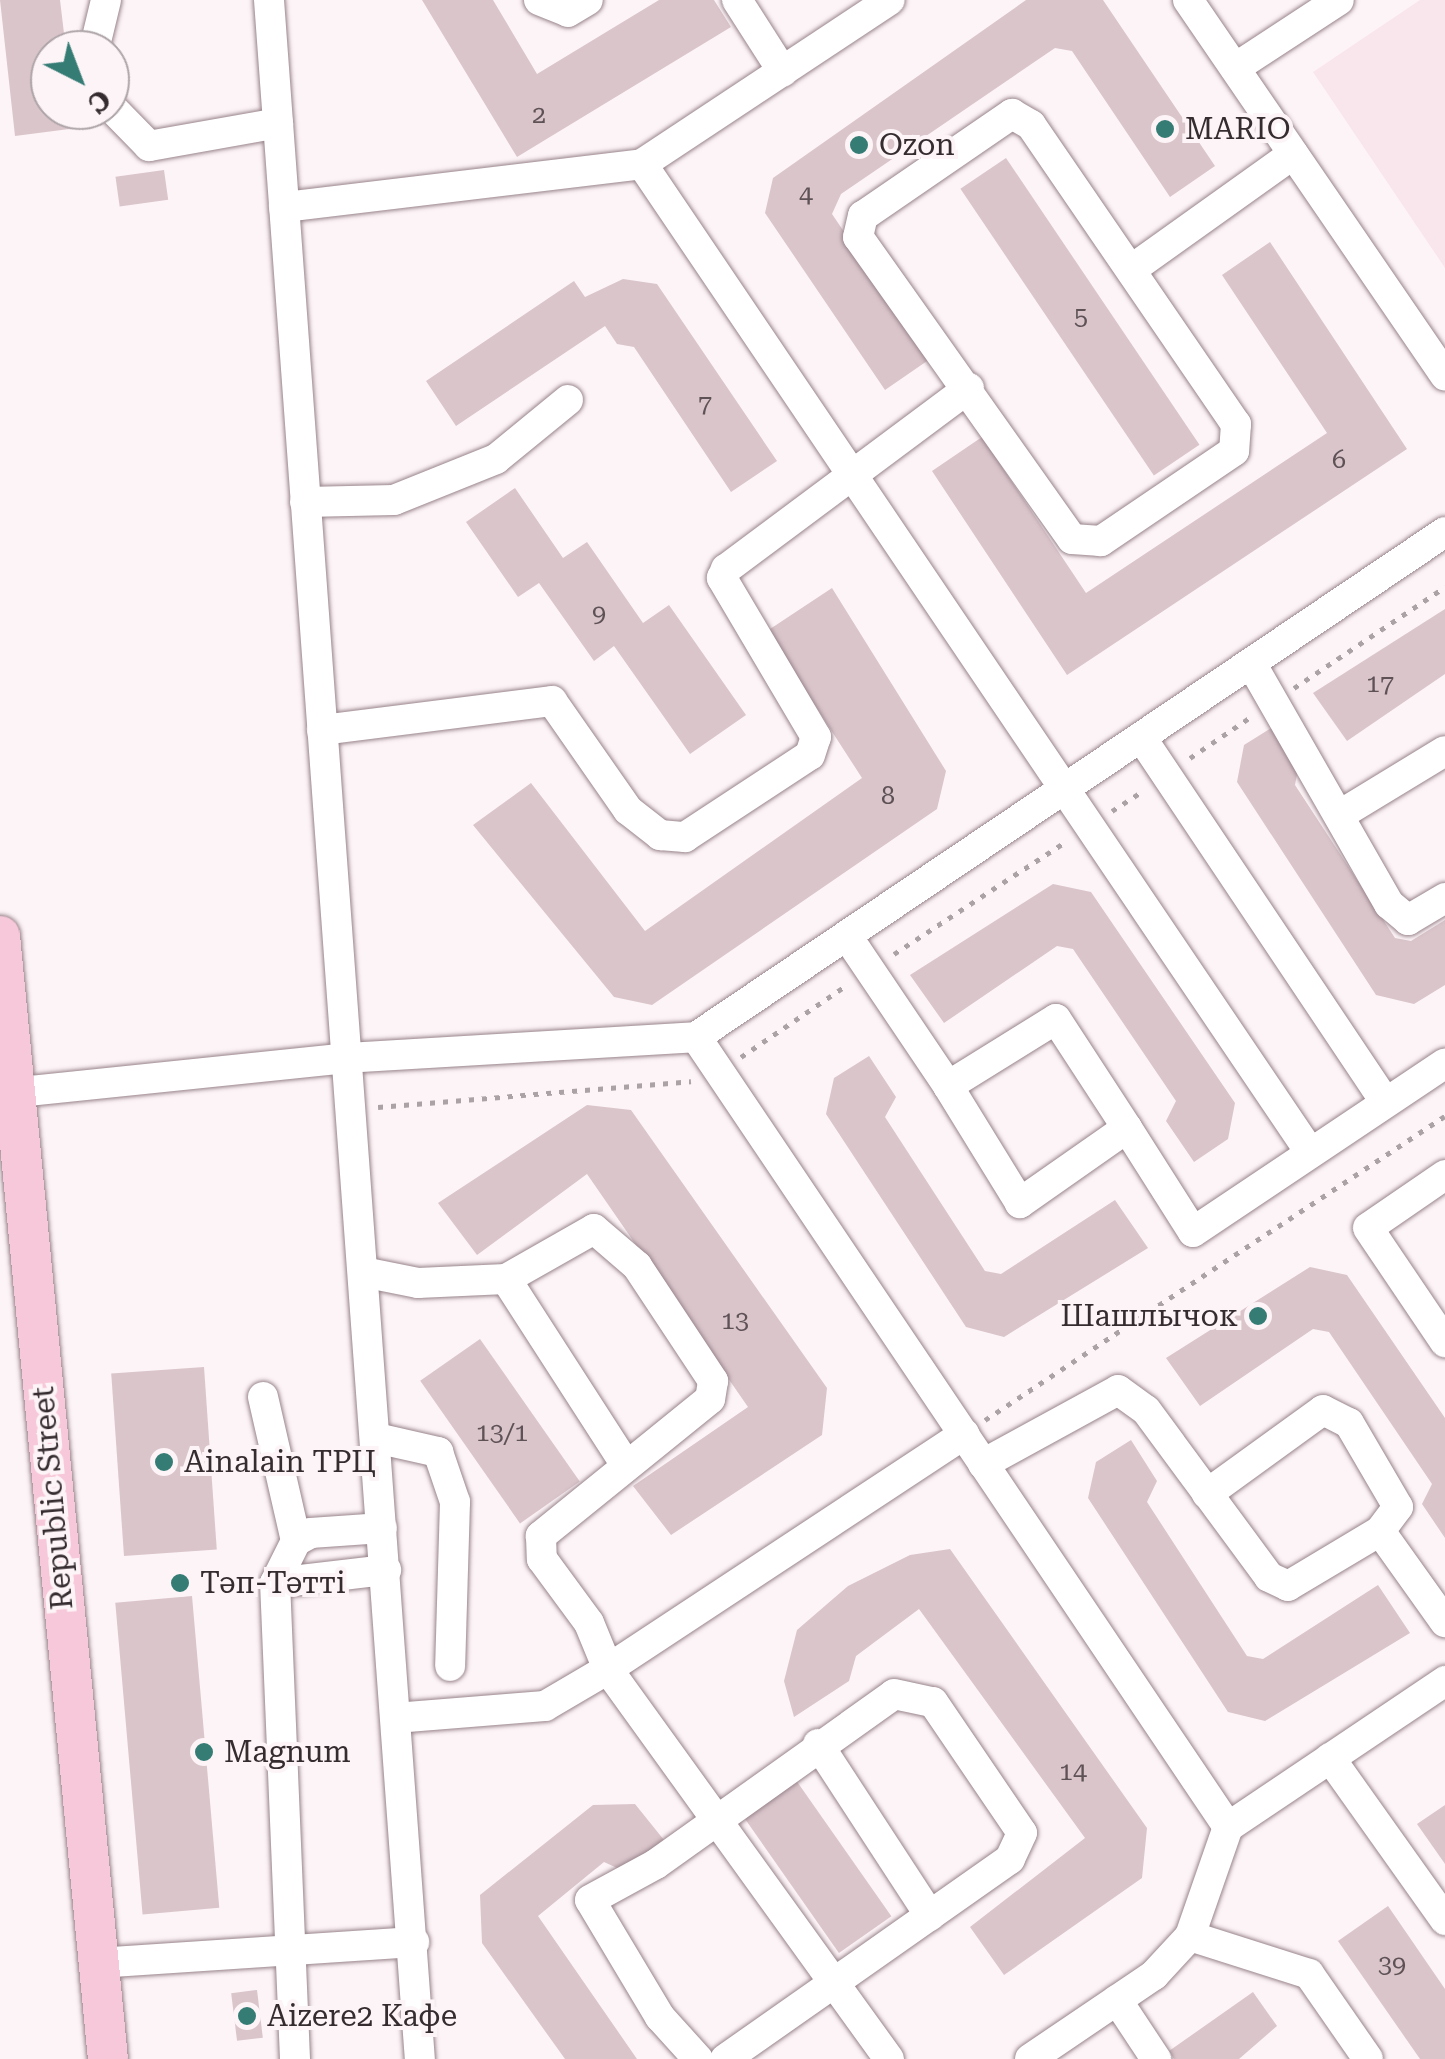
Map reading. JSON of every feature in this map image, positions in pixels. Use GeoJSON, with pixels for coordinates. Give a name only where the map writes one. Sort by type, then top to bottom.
{"type":"FeatureCollection","features":[{"type":"Feature","properties":{"kind":"main road","name":"Republic Street"},"geometry":{"type":"LineString","coordinates":[[0,936],[7,1093],[108,2059]]}},
{"type":"Feature","properties":{"kind":"street"},"geometry":{"type":"LineString","coordinates":[[99,30],[106,0]]}},
{"type":"Feature","properties":{"kind":"street"},"geometry":{"type":"LineString","coordinates":[[269,0],[420,2059]]}},
{"type":"Feature","properties":{"kind":"street"},"geometry":{"type":"LineString","coordinates":[[540,0],[568,12],[588,0]]}},
{"type":"Feature","properties":{"kind":"street"},"geometry":{"type":"LineString","coordinates":[[737,0],[783,72]]}},
{"type":"Feature","properties":{"kind":"street"},"geometry":{"type":"LineString","coordinates":[[1188,0],[1445,376]]}},
{"type":"Feature","properties":{"kind":"street"},"geometry":{"type":"LineString","coordinates":[[1235,68],[1339,0]]}},
{"type":"Feature","properties":{"kind":"street"},"geometry":{"type":"LineString","coordinates":[[284,207],[642,164],[885,1]]}},
{"type":"Feature","properties":{"kind":"street"},"geometry":{"type":"LineString","coordinates":[[1012,114],[1030,126],[1236,424],[1234,450],[1100,541],[1072,539],[969,388],[858,237],[862,216],[1012,114]]}},
{"type":"Feature","properties":{"kind":"street"},"geometry":{"type":"LineString","coordinates":[[130,127],[149,146],[278,123]]}},
{"type":"Feature","properties":{"kind":"street"},"geometry":{"type":"LineString","coordinates":[[1132,269],[1293,154]]}},
{"type":"Feature","properties":{"kind":"street"},"geometry":{"type":"LineString","coordinates":[[642,164],[1060,791],[1310,1152]]}},
{"type":"Feature","properties":{"kind":"street"},"geometry":{"type":"LineString","coordinates":[[322,730],[552,701],[628,810],[660,835],[685,837],[810,755],[816,737],[722,578],[850,472],[969,388]]}},
{"type":"Feature","properties":{"kind":"street"},"geometry":{"type":"LineString","coordinates":[[306,502],[394,500],[496,459],[568,400]]}},
{"type":"Feature","properties":{"kind":"street"},"geometry":{"type":"LineString","coordinates":[[7,1093],[346,1058],[696,1038],[1445,532]]}},
{"type":"Feature","properties":{"kind":"street"},"geometry":{"type":"LineString","coordinates":[[1251,663],[1343,813],[1389,904],[1408,920],[1445,898]]}},
{"type":"Feature","properties":{"kind":"street"},"geometry":{"type":"LineString","coordinates":[[1141,737],[1386,1102]]}},
{"type":"Feature","properties":{"kind":"street"},"geometry":{"type":"LineString","coordinates":[[1343,813],[1445,751]]}},
{"type":"Feature","properties":{"kind":"street"},"geometry":{"type":"LineString","coordinates":[[847,936],[948,1086],[1020,1203],[1126,1128]]}},
{"type":"Feature","properties":{"kind":"street"},"geometry":{"type":"LineString","coordinates":[[948,1086],[1056,1018],[1193,1232],[1445,1063]]}},
{"type":"Feature","properties":{"kind":"street"},"geometry":{"type":"LineString","coordinates":[[696,1038],[1228,1827]]}},
{"type":"Feature","properties":{"kind":"street"},"geometry":{"type":"LineString","coordinates":[[1442,1182],[1368,1228],[1445,1342]]}},
{"type":"Feature","properties":{"kind":"street"},"geometry":{"type":"LineString","coordinates":[[362,1272],[418,1282],[506,1279],[594,1229],[636,1266],[713,1380],[710,1399],[625,1464],[541,1536],[542,1559],[588,1622],[608,1669],[718,1815],[889,2059]]}},
{"type":"Feature","properties":{"kind":"street"},"geometry":{"type":"LineString","coordinates":[[506,1279],[625,1464]]}},
{"type":"Feature","properties":{"kind":"street"},"geometry":{"type":"LineString","coordinates":[[984,1464],[1118,1390],[1146,1410],[1207,1494],[1269,1577],[1288,1586],[1380,1531],[1398,1507],[1349,1424],[1323,1410],[1207,1494]]}},
{"type":"Feature","properties":{"kind":"street"},"geometry":{"type":"LineString","coordinates":[[262,1397],[296,1541],[275,1583],[286,1951],[296,2059]]}},
{"type":"Feature","properties":{"kind":"street"},"geometry":{"type":"LineString","coordinates":[[397,1718],[544,1706],[608,1669],[964,1434]]}},
{"type":"Feature","properties":{"kind":"street"},"geometry":{"type":"LineString","coordinates":[[376,1438],[438,1452],[455,1502],[450,1666]]}},
{"type":"Feature","properties":{"kind":"street"},"geometry":{"type":"LineString","coordinates":[[296,1541],[382,1528]]}},
{"type":"Feature","properties":{"kind":"street"},"geometry":{"type":"LineString","coordinates":[[1380,1531],[1445,1622]]}},
{"type":"Feature","properties":{"kind":"street"},"geometry":{"type":"LineString","coordinates":[[275,1583],[386,1570]]}},
{"type":"Feature","properties":{"kind":"street"},"geometry":{"type":"LineString","coordinates":[[1030,2059],[1117,2000],[1190,1936],[1228,1827],[1445,1681]]}},
{"type":"Feature","properties":{"kind":"street"},"geometry":{"type":"LineString","coordinates":[[698,2059],[660,2017],[590,1900],[894,1694],[933,1702],[1022,1833],[1010,1859],[838,1988],[725,2059]]}},
{"type":"Feature","properties":{"kind":"street"},"geometry":{"type":"LineString","coordinates":[[818,1744],[930,1916]]}},
{"type":"Feature","properties":{"kind":"street"},"geometry":{"type":"LineString","coordinates":[[1330,1758],[1445,1920]]}},
{"type":"Feature","properties":{"kind":"street"},"geometry":{"type":"LineString","coordinates":[[1190,1936],[1309,1974],[1368,2059]]}},
{"type":"Feature","properties":{"kind":"street"},"geometry":{"type":"LineString","coordinates":[[98,1963],[414,1942]]}},
{"type":"Feature","properties":{"kind":"street"},"geometry":{"type":"LineString","coordinates":[[1117,2000],[1156,2059]]}},
{"type":"Feature","properties":{"kind":"path"},"geometry":{"type":"LineString","coordinates":[[964,1434],[1445,1116]]}},
{"type":"Feature","properties":{"kind":"shaded area"},"geometry":{"type":"Polygon","coordinates":[[[1420,0],[1445,0],[1445,268],[1313,72],[1420,0]]]}},
{"type":"Feature","properties":{"kind":"building"},"geometry":{"type":"Polygon","coordinates":[[[0,0],[60,0],[64,30],[30,30],[30,130],[62,130],[15,136],[0,0]]]}},
{"type":"Feature","properties":{"kind":"building"},"geometry":{"type":"Polygon","coordinates":[[[422,0],[493,0],[537,74],[659,0],[714,0],[731,27],[517,157],[422,0]]]}},
{"type":"Feature","properties":{"kind":"building"},"geometry":{"type":"Polygon","coordinates":[[[1026,0],[1103,0],[1215,166],[1170,197],[1072,51],[1055,48],[841,194],[832,214],[930,359],[885,390],[765,213],[773,178],[1026,0]]]}},
{"type":"Feature","properties":{"kind":"building"},"geometry":{"type":"Polygon","coordinates":[[[1006,158],[1199,445],[1154,476],[960,189],[1006,158]]]}},
{"type":"Feature","properties":{"kind":"building"},"geometry":{"type":"Polygon","coordinates":[[[164,170],[168,200],[120,207],[115,177],[164,170]]]}},
{"type":"Feature","properties":{"kind":"building"},"geometry":{"type":"Polygon","coordinates":[[[1270,242],[1407,449],[1067,675],[932,471],[982,437],[1086,593],[1327,433],[1222,275],[1270,242]]]}},
{"type":"Feature","properties":{"kind":"building"},"geometry":{"type":"Polygon","coordinates":[[[623,279],[657,284],[777,461],[731,492],[634,347],[617,344],[605,326],[456,426],[426,381],[574,281],[585,297],[623,279]]]}},
{"type":"Feature","properties":{"kind":"building"},"geometry":{"type":"Polygon","coordinates":[[[515,488],[563,558],[587,542],[643,623],[669,605],[746,715],[690,754],[614,646],[594,661],[539,583],[518,597],[466,522],[515,488]]]}},
{"type":"Feature","properties":{"kind":"building"},"geometry":{"type":"Polygon","coordinates":[[[832,588],[946,771],[937,809],[652,1005],[614,997],[473,825],[531,783],[645,931],[862,778],[767,631],[832,588]]]}},
{"type":"Feature","properties":{"kind":"building"},"geometry":{"type":"Polygon","coordinates":[[[1445,609],[1445,674],[1347,741],[1313,693],[1445,609]]]}},
{"type":"Feature","properties":{"kind":"building"},"geometry":{"type":"Polygon","coordinates":[[[1279,723],[1298,769],[1295,785],[1395,938],[1411,941],[1445,920],[1445,985],[1414,1004],[1376,995],[1237,782],[1244,745],[1279,723]]]}},
{"type":"Feature","properties":{"kind":"building"},"geometry":{"type":"Polygon","coordinates":[[[1053,884],[1091,892],[1235,1103],[1228,1139],[1194,1162],[1166,1121],[1176,1101],[1073,949],[1057,946],[944,1023],[910,975],[1053,884]]]}},
{"type":"Feature","properties":{"kind":"building"},"geometry":{"type":"Polygon","coordinates":[[[869,1056],[896,1097],[885,1117],[985,1271],[1001,1274],[1115,1200],[1148,1248],[1004,1337],[966,1327],[826,1114],[834,1078],[869,1056]]]}},
{"type":"Feature","properties":{"kind":"building"},"geometry":{"type":"Polygon","coordinates":[[[587,1105],[631,1110],[827,1388],[822,1435],[671,1535],[633,1486],[748,1407],[587,1174],[477,1255],[438,1203],[587,1105]]]}},
{"type":"Feature","properties":{"kind":"building"},"geometry":{"type":"Polygon","coordinates":[[[1310,1267],[1347,1275],[1445,1418],[1445,1538],[1422,1504],[1432,1484],[1329,1332],[1313,1329],[1200,1406],[1166,1358],[1310,1267]]]}},
{"type":"Feature","properties":{"kind":"building"},"geometry":{"type":"Polygon","coordinates":[[[480,1339],[580,1482],[520,1523],[420,1381],[480,1339]]]}},
{"type":"Feature","properties":{"kind":"building","name":"Ainalain ТРЦ"},"geometry":{"type":"Polygon","coordinates":[[[204,1367],[217,1550],[124,1556],[111,1373],[204,1367]]]}},
{"type":"Feature","properties":{"kind":"building"},"geometry":{"type":"Polygon","coordinates":[[[1131,1440],[1157,1481],[1147,1502],[1247,1656],[1263,1659],[1378,1585],[1410,1633],[1265,1721],[1228,1712],[1088,1498],[1096,1462],[1131,1440]]]}},
{"type":"Feature","properties":{"kind":"building"},"geometry":{"type":"Polygon","coordinates":[[[950,1549],[1147,1828],[1142,1878],[1004,1975],[970,1927],[1085,1838],[919,1609],[856,1656],[849,1681],[794,1717],[784,1681],[797,1630],[848,1586],[910,1555],[950,1549]]]}},
{"type":"Feature","properties":{"kind":"building"},"geometry":{"type":"Polygon","coordinates":[[[192,1596],[219,1908],[143,1915],[115,1603],[192,1596]]]}},
{"type":"Feature","properties":{"kind":"building"},"geometry":{"type":"Polygon","coordinates":[[[791,1773],[891,1916],[839,1953],[739,1810],[791,1773]]]}},
{"type":"Feature","properties":{"kind":"building"},"geometry":{"type":"Polygon","coordinates":[[[635,1804],[668,1845],[628,1873],[604,1862],[538,1916],[637,2059],[565,2059],[482,1943],[480,1895],[593,1805],[635,1804]]]}},
{"type":"Feature","properties":{"kind":"building"},"geometry":{"type":"Polygon","coordinates":[[[1445,1805],[1445,1864],[1417,1824],[1445,1805]]]}},
{"type":"Feature","properties":{"kind":"building"},"geometry":{"type":"Polygon","coordinates":[[[1388,1906],[1445,1989],[1445,2059],[1420,2059],[1338,1941],[1388,1906]]]}},
{"type":"Feature","properties":{"kind":"building","name":"Aizere2 Кафе"},"geometry":{"type":"Polygon","coordinates":[[[257,1990],[263,2038],[237,2041],[231,1993],[257,1990]]]}},
{"type":"Feature","properties":{"kind":"building"},"geometry":{"type":"Polygon","coordinates":[[[1253,1992],[1277,2026],[1239,2059],[1174,2059],[1169,2051],[1253,1992]]]}},
{"type":"Feature","properties":{"kind":"place","name":"MARIO"},"geometry":{"type":"Point","coordinates":[1165,129]}},
{"type":"Feature","properties":{"kind":"place","name":"Ozon"},"geometry":{"type":"Point","coordinates":[859,145]}},
{"type":"Feature","properties":{"kind":"place","name":"Шашлычок"},"geometry":{"type":"Point","coordinates":[1258,1316]}},
{"type":"Feature","properties":{"kind":"place","name":"Ainalain ТРЦ"},"geometry":{"type":"Point","coordinates":[164,1462]}},
{"type":"Feature","properties":{"kind":"place","name":"Тәп-Тәтті"},"geometry":{"type":"Point","coordinates":[180,1583]}},
{"type":"Feature","properties":{"kind":"place","name":"Magnum"},"geometry":{"type":"Point","coordinates":[204,1752]}},
{"type":"Feature","properties":{"kind":"place","name":"Aizere2 Кафе"},"geometry":{"type":"Point","coordinates":[247,2016]}}]}
